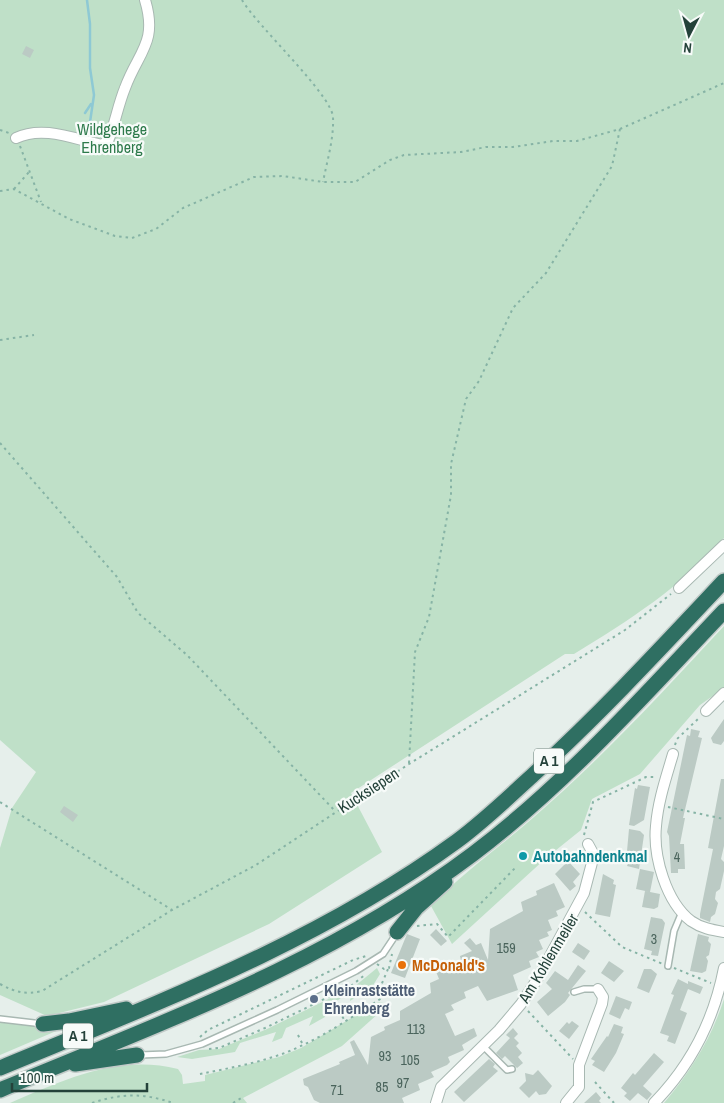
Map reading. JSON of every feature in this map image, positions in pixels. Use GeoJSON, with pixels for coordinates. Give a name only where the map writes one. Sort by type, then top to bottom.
{"type":"FeatureCollection","features":[{"type":"Feature","properties":{"kind":"highway","name":"A 1"},"geometry":{"type":"LineString","coordinates":[[0,1068],[156,1003],[279,947],[348,911],[405,877],[458,840],[509,798],[577,735],[724,581]]}},
{"type":"Feature","properties":{"kind":"highway","name":"A 1"},"geometry":{"type":"LineString","coordinates":[[0,1090],[237,990],[362,928],[474,853],[542,798],[600,742],[724,611]]}},
{"type":"Feature","properties":{"kind":"highway"},"geometry":{"type":"LineString","coordinates":[[403,929],[416,908],[474,853]]}},
{"type":"Feature","properties":{"kind":"highway"},"geometry":{"type":"LineString","coordinates":[[43,1024],[69,1021],[156,1003]]}},
{"type":"Feature","properties":{"kind":"highway"},"geometry":{"type":"LineString","coordinates":[[57,1066],[137,1055]]}},
{"type":"Feature","properties":{"kind":"street"},"geometry":{"type":"LineString","coordinates":[[16,138],[25,134],[45,132],[102,145],[108,141],[125,86],[147,43],[150,27],[145,0]]}},
{"type":"Feature","properties":{"kind":"street"},"geometry":{"type":"LineString","coordinates":[[679,588],[724,545]]}},
{"type":"Feature","properties":{"kind":"street"},"geometry":{"type":"LineString","coordinates":[[706,711],[724,693]]}},
{"type":"Feature","properties":{"kind":"street"},"geometry":{"type":"LineString","coordinates":[[673,754],[658,804],[657,849],[662,873],[682,912],[696,924],[724,932]]}},
{"type":"Feature","properties":{"kind":"street","name":"Am Kohlenmeiler"},"geometry":{"type":"LineString","coordinates":[[436,1103],[441,1087],[483,1046],[521,1004],[538,978],[578,906],[590,877],[594,855],[588,844]]}},
{"type":"Feature","properties":{"kind":"street"},"geometry":{"type":"LineString","coordinates":[[654,1103],[684,1069],[699,1043],[720,987],[724,968]]}},
{"type":"Feature","properties":{"kind":"street"},"geometry":{"type":"LineString","coordinates":[[566,1103],[579,1087],[579,1065],[602,1004],[603,997],[598,989]]}},
{"type":"Feature","properties":{"kind":"lane"},"geometry":{"type":"LineString","coordinates":[[668,966],[674,931],[682,912]]}},
{"type":"Feature","properties":{"kind":"lane"},"geometry":{"type":"LineString","coordinates":[[137,1055],[166,1054],[194,1046],[277,1010],[356,971],[383,954],[403,929]]}},
{"type":"Feature","properties":{"kind":"lane"},"geometry":{"type":"LineString","coordinates":[[574,992],[584,989],[598,989]]}},
{"type":"Feature","properties":{"kind":"lane"},"geometry":{"type":"LineString","coordinates":[[0,1019],[43,1024]]}},
{"type":"Feature","properties":{"kind":"lane"},"geometry":{"type":"LineString","coordinates":[[483,1046],[507,1070],[512,1069]]}},
{"type":"Feature","properties":{"kind":"path"},"geometry":{"type":"LineString","coordinates":[[242,0],[287,56],[323,96],[333,115],[332,140],[323,182]]}},
{"type":"Feature","properties":{"kind":"path"},"geometry":{"type":"LineString","coordinates":[[14,188],[69,219],[115,236],[132,238],[156,229],[183,208],[254,177],[283,176],[323,182],[355,182],[390,160],[404,155],[461,152],[486,147],[513,147],[553,140],[577,141],[620,128],[724,83]]}},
{"type":"Feature","properties":{"kind":"path"},"geometry":{"type":"LineString","coordinates":[[408,764],[415,652],[429,617],[451,495],[451,464],[466,398],[478,381],[513,308],[546,273],[612,166],[620,128]]}},
{"type":"Feature","properties":{"kind":"path"},"geometry":{"type":"LineString","coordinates":[[0,130],[16,138],[41,202]]}},
{"type":"Feature","properties":{"kind":"path"},"geometry":{"type":"LineString","coordinates":[[0,191],[14,188],[30,172]]}},
{"type":"Feature","properties":{"kind":"path"},"geometry":{"type":"LineString","coordinates":[[0,340],[34,335]]}},
{"type":"Feature","properties":{"kind":"path"},"geometry":{"type":"LineString","coordinates":[[0,443],[117,577],[138,613],[187,655],[336,812]]}},
{"type":"Feature","properties":{"kind":"path","name":"Kucksiepen"},"geometry":{"type":"LineString","coordinates":[[0,984],[14,992],[28,994],[42,992],[172,910],[256,865],[408,764],[625,630],[679,588]]}},
{"type":"Feature","properties":{"kind":"path"},"geometry":{"type":"LineString","coordinates":[[673,754],[677,739],[706,711]]}},
{"type":"Feature","properties":{"kind":"path"},"geometry":{"type":"LineString","coordinates":[[588,844],[585,831],[593,802],[646,777],[666,780]]}},
{"type":"Feature","properties":{"kind":"path"},"geometry":{"type":"LineString","coordinates":[[0,802],[172,910]]}},
{"type":"Feature","properties":{"kind":"path"},"geometry":{"type":"LineString","coordinates":[[658,804],[724,819]]}},
{"type":"Feature","properties":{"kind":"path"},"geometry":{"type":"LineString","coordinates":[[403,929],[437,924],[448,937],[517,866]]}},
{"type":"Feature","properties":{"kind":"path"},"geometry":{"type":"LineString","coordinates":[[578,906],[622,947],[720,987]]}},
{"type":"Feature","properties":{"kind":"path"},"geometry":{"type":"LineString","coordinates":[[389,968],[391,956],[396,948]]}},
{"type":"Feature","properties":{"kind":"path"},"geometry":{"type":"LineString","coordinates":[[367,956],[353,960],[208,1030],[197,1040],[194,1046],[204,1049],[218,1048],[351,986],[378,964],[384,969],[389,968]]}},
{"type":"Feature","properties":{"kind":"path"},"geometry":{"type":"LineString","coordinates":[[200,1074],[263,1060],[303,1045],[345,1021],[382,998],[380,988],[393,962]]}},
{"type":"Feature","properties":{"kind":"path"},"geometry":{"type":"LineString","coordinates":[[521,1004],[579,1065]]}},
{"type":"Feature","properties":{"kind":"path"},"geometry":{"type":"LineString","coordinates":[[340,1011],[345,1021]]}},
{"type":"Feature","properties":{"kind":"path"},"geometry":{"type":"LineString","coordinates":[[298,1035],[303,1045]]}},
{"type":"Feature","properties":{"kind":"path"},"geometry":{"type":"LineString","coordinates":[[595,1082],[614,1103]]}},
{"type":"Feature","properties":{"kind":"path"},"geometry":{"type":"LineString","coordinates":[[92,1103],[110,1097],[142,1095],[154,1096],[173,1103]]}},
{"type":"Feature","properties":{"kind":"path"},"geometry":{"type":"LineString","coordinates":[[233,1103],[243,1097]]}},
{"type":"Feature","properties":{"kind":"green space","name":"Wildgehege Ehrenberg"},"geometry":{"type":"Polygon","coordinates":[[[0,0],[724,0],[724,538],[691,572],[654,602],[574,654],[565,654],[351,793],[382,852],[269,924],[104,1002],[47,1016],[0,995],[0,848],[12,808],[36,772],[0,740],[0,0]]]}},
{"type":"Feature","properties":{"kind":"green space"},"geometry":{"type":"Polygon","coordinates":[[[724,626],[724,688],[700,705],[640,774],[592,799],[581,830],[545,859],[452,944],[431,906],[455,882],[534,817],[584,772],[724,626]]]}},
{"type":"Feature","properties":{"kind":"green space"},"geometry":{"type":"Polygon","coordinates":[[[377,968],[380,974],[372,987],[350,1001],[351,992],[327,1007],[325,1017],[309,1026],[313,1016],[286,1028],[282,1038],[272,1042],[276,1032],[240,1043],[235,1052],[192,1059],[177,1057],[199,1050],[219,1049],[267,1029],[355,986],[377,968]]]}},
{"type":"Feature","properties":{"kind":"green space"},"geometry":{"type":"Polygon","coordinates":[[[724,999],[724,1103],[664,1103],[683,1079],[699,1054],[713,1028],[724,999]]]}},
{"type":"Feature","properties":{"kind":"green space"},"geometry":{"type":"Polygon","coordinates":[[[378,1002],[389,1004],[342,1046],[243,1098],[247,1103],[10,1103],[71,1078],[113,1067],[156,1065],[178,1069],[182,1075],[183,1084],[205,1081],[205,1075],[279,1057],[301,1048],[378,1002]]]}},
{"type":"Feature","properties":{"kind":"green space"},"geometry":{"type":"Polygon","coordinates":[[[0,1022],[61,1029],[0,1055],[0,1022]]]}},
{"type":"Feature","properties":{"kind":"building"},"geometry":{"type":"Polygon","coordinates":[[[26,46],[34,50],[30,58],[22,54],[26,46]]]}},
{"type":"Feature","properties":{"kind":"building"},"geometry":{"type":"Polygon","coordinates":[[[724,719],[724,741],[721,745],[713,743],[711,738],[724,719]]]}},
{"type":"Feature","properties":{"kind":"building"},"geometry":{"type":"Polygon","coordinates":[[[691,729],[700,731],[698,737],[702,738],[683,818],[685,818],[680,844],[684,844],[685,869],[678,869],[678,873],[671,873],[669,836],[667,832],[687,735],[690,736],[691,729]]]}},
{"type":"Feature","properties":{"kind":"building"},"geometry":{"type":"Polygon","coordinates":[[[721,779],[724,779],[724,846],[721,859],[724,862],[724,871],[720,889],[716,892],[715,899],[718,903],[715,914],[711,917],[710,922],[700,918],[700,914],[713,849],[708,848],[721,779]]]}},
{"type":"Feature","properties":{"kind":"building"},"geometry":{"type":"Polygon","coordinates":[[[638,785],[650,787],[644,820],[634,826],[629,825],[635,788],[637,789],[638,785]]]}},
{"type":"Feature","properties":{"kind":"building"},"geometry":{"type":"Polygon","coordinates":[[[64,806],[78,815],[73,822],[60,812],[64,806]]]}},
{"type":"Feature","properties":{"kind":"building"},"geometry":{"type":"Polygon","coordinates":[[[629,829],[640,831],[644,835],[639,869],[627,866],[628,863],[626,862],[629,829]]]}},
{"type":"Feature","properties":{"kind":"building"},"geometry":{"type":"Polygon","coordinates":[[[568,861],[580,874],[573,882],[576,886],[570,891],[555,874],[568,861]]]}},
{"type":"Feature","properties":{"kind":"building"},"geometry":{"type":"Polygon","coordinates":[[[640,869],[654,872],[650,892],[636,889],[640,869]]]}},
{"type":"Feature","properties":{"kind":"building"},"geometry":{"type":"Polygon","coordinates":[[[603,874],[614,880],[613,884],[616,885],[610,917],[595,914],[603,874]]]}},
{"type":"Feature","properties":{"kind":"building"},"geometry":{"type":"Polygon","coordinates":[[[554,883],[565,907],[556,911],[558,916],[548,920],[552,930],[547,932],[549,936],[539,940],[543,949],[536,952],[539,957],[529,961],[531,967],[513,975],[518,990],[487,1001],[478,986],[464,992],[466,998],[451,1005],[454,1010],[445,1014],[455,1036],[474,1028],[477,1036],[462,1045],[464,1050],[448,1057],[450,1062],[447,1065],[431,1072],[434,1077],[418,1084],[420,1090],[402,1098],[404,1103],[320,1103],[314,1100],[308,1087],[304,1085],[303,1079],[340,1064],[339,1062],[355,1055],[350,1042],[354,1040],[368,1065],[371,1037],[385,1030],[384,1027],[400,1020],[400,1011],[431,993],[430,983],[439,979],[435,969],[441,966],[444,971],[462,966],[460,956],[472,951],[464,943],[470,938],[476,945],[481,943],[488,960],[490,929],[523,911],[521,902],[537,895],[536,891],[554,883]]]}},
{"type":"Feature","properties":{"kind":"building"},"geometry":{"type":"Polygon","coordinates":[[[645,891],[660,894],[658,907],[654,909],[642,907],[645,891]]]}},
{"type":"Feature","properties":{"kind":"building"},"geometry":{"type":"Polygon","coordinates":[[[651,917],[662,919],[665,923],[658,956],[651,955],[652,951],[644,949],[651,917]]]}},
{"type":"Feature","properties":{"kind":"building"},"geometry":{"type":"Polygon","coordinates":[[[436,929],[447,941],[441,946],[430,935],[436,929]]]}},
{"type":"Feature","properties":{"kind":"building"},"geometry":{"type":"Polygon","coordinates":[[[407,934],[420,939],[405,978],[391,973],[407,934]]]}},
{"type":"Feature","properties":{"kind":"building"},"geometry":{"type":"Polygon","coordinates":[[[698,934],[709,937],[708,941],[711,944],[709,955],[706,957],[708,961],[706,971],[702,973],[690,971],[698,934]]]}},
{"type":"Feature","properties":{"kind":"building"},"geometry":{"type":"Polygon","coordinates":[[[578,943],[590,951],[584,960],[572,952],[578,943]]]}},
{"type":"Feature","properties":{"kind":"building"},"geometry":{"type":"Polygon","coordinates":[[[609,961],[624,971],[614,982],[601,973],[609,961]]]}},
{"type":"Feature","properties":{"kind":"building"},"geometry":{"type":"Polygon","coordinates":[[[578,965],[586,971],[568,993],[570,995],[565,1002],[548,1016],[537,1002],[552,989],[546,983],[555,971],[568,980],[578,965]]]}},
{"type":"Feature","properties":{"kind":"building"},"geometry":{"type":"Polygon","coordinates":[[[644,969],[651,969],[657,974],[649,993],[637,988],[644,969]]]}},
{"type":"Feature","properties":{"kind":"building"},"geometry":{"type":"Polygon","coordinates":[[[678,979],[688,984],[688,981],[703,987],[700,994],[688,989],[680,1010],[687,1013],[675,1044],[667,1041],[669,1036],[660,1033],[674,995],[671,994],[678,979]]]}},
{"type":"Feature","properties":{"kind":"building"},"geometry":{"type":"Polygon","coordinates":[[[616,996],[632,1002],[629,1010],[625,1008],[620,1019],[609,1014],[616,996]]]}},
{"type":"Feature","properties":{"kind":"building"},"geometry":{"type":"Polygon","coordinates":[[[572,1021],[579,1026],[569,1039],[559,1031],[567,1022],[569,1024],[572,1021]]]}},
{"type":"Feature","properties":{"kind":"building"},"geometry":{"type":"Polygon","coordinates":[[[614,1024],[623,1027],[621,1033],[624,1034],[616,1053],[604,1072],[592,1065],[595,1061],[591,1059],[608,1037],[614,1024]]]}},
{"type":"Feature","properties":{"kind":"building"},"geometry":{"type":"Polygon","coordinates":[[[513,1028],[518,1034],[514,1038],[519,1043],[516,1046],[522,1053],[518,1057],[523,1063],[517,1068],[505,1056],[502,1059],[496,1053],[510,1038],[506,1035],[513,1028]]]}},
{"type":"Feature","properties":{"kind":"building"},"geometry":{"type":"Polygon","coordinates":[[[654,1053],[664,1062],[643,1086],[652,1094],[647,1100],[638,1093],[630,1101],[624,1096],[627,1093],[621,1088],[633,1073],[635,1075],[654,1053]]]}},
{"type":"Feature","properties":{"kind":"building"},"geometry":{"type":"Polygon","coordinates":[[[489,1059],[495,1064],[493,1067],[498,1071],[464,1102],[454,1092],[489,1059]]]}},
{"type":"Feature","properties":{"kind":"building"},"geometry":{"type":"Polygon","coordinates":[[[538,1070],[552,1086],[546,1094],[539,1095],[536,1091],[529,1098],[519,1088],[526,1081],[525,1073],[533,1075],[538,1070]]]}},
{"type":"Feature","properties":{"kind":"building"},"geometry":{"type":"Polygon","coordinates":[[[596,1092],[601,1098],[599,1101],[601,1103],[584,1103],[596,1092]]]}},
{"type":"Feature","properties":{"kind":"waterway"},"geometry":{"type":"LineString","coordinates":[[87,0],[90,24],[90,68],[94,95],[90,122]]}},
{"type":"Feature","properties":{"kind":"waterway"},"geometry":{"type":"LineString","coordinates":[[85,113],[91,104]]}},
{"type":"Feature","properties":{"kind":"place","name":"Autobahndenkmal"},"geometry":{"type":"Point","coordinates":[523,856]}},
{"type":"Feature","properties":{"kind":"place","name":"McDonald's"},"geometry":{"type":"Point","coordinates":[402,965]}},
{"type":"Feature","properties":{"kind":"place","name":"Kleinraststätte Ehrenberg"},"geometry":{"type":"Point","coordinates":[314,999]}}]}
